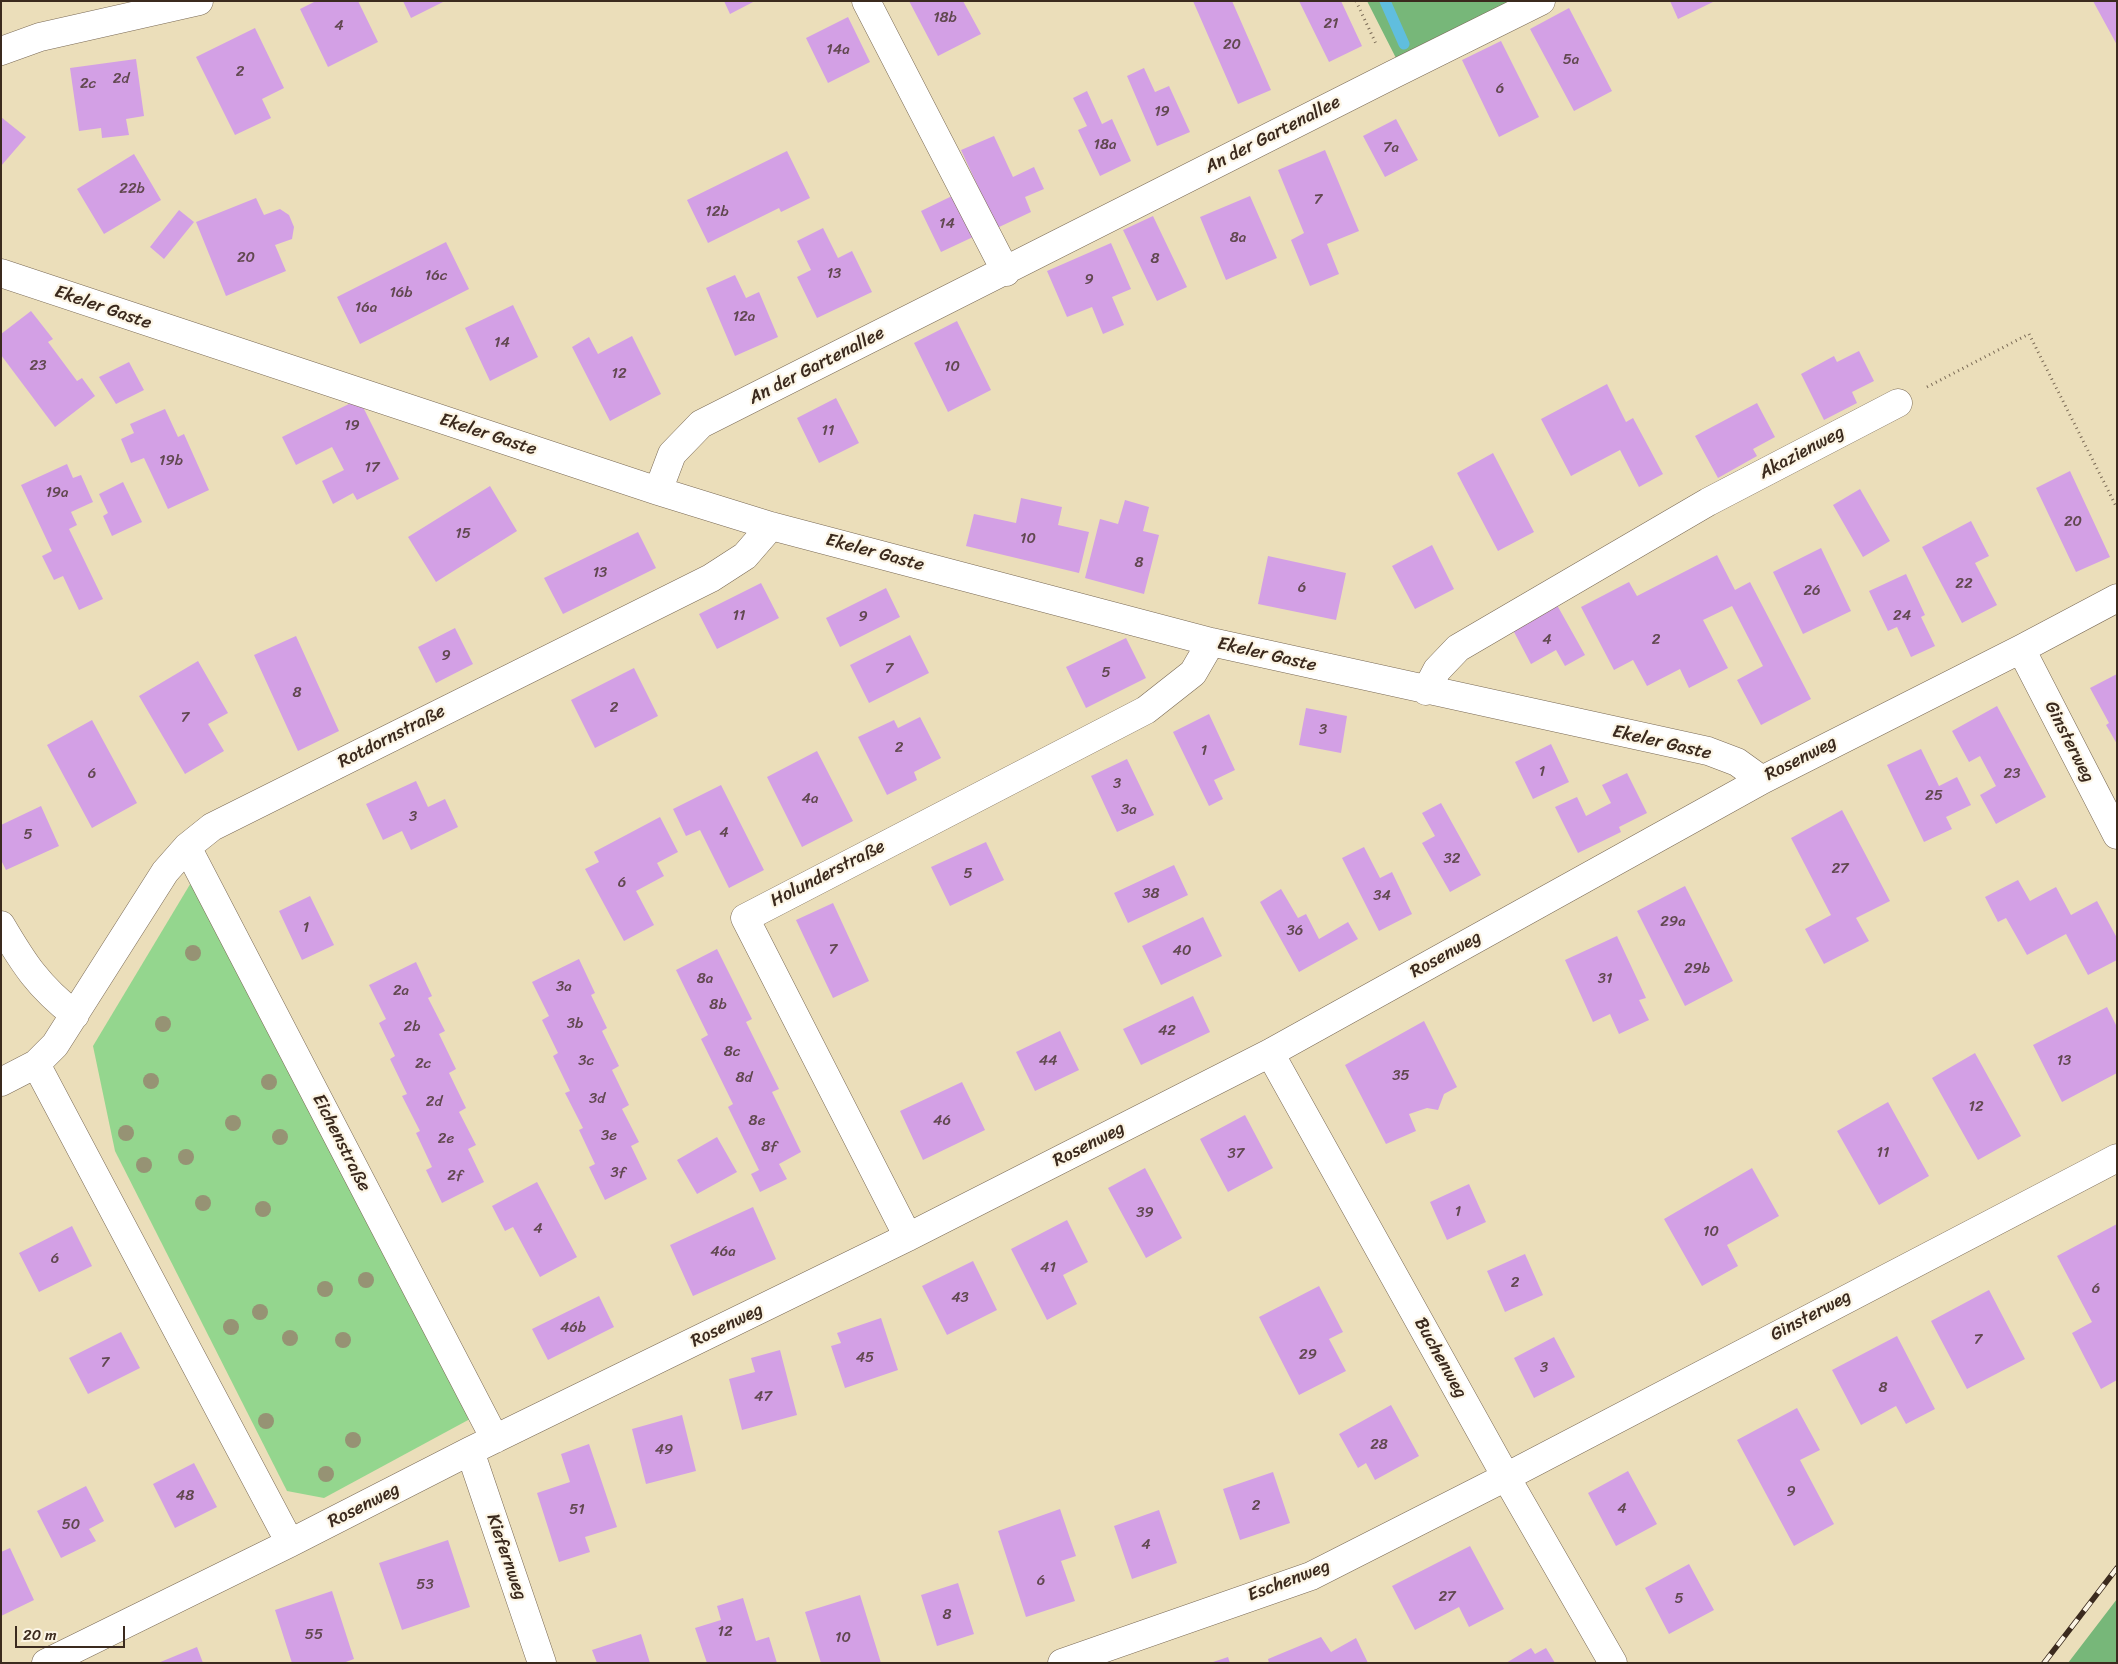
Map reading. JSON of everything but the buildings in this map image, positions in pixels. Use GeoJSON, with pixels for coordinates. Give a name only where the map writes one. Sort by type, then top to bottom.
{"type":"FeatureCollection","features":[{"type":"Feature","properties":{"kind":"street"},"geometry":{"type":"LineString","coordinates":[[1,50],[40,37],[199,1]]}},
{"type":"Feature","properties":{"kind":"street"},"geometry":{"type":"LineString","coordinates":[[866,1],[1006,272]]}},
{"type":"Feature","properties":{"kind":"street","name":"An der Gartenallee"},"geometry":{"type":"LineString","coordinates":[[658,491],[672,454],[701,424],[1006,272],[1392,74],[1541,1]]}},
{"type":"Feature","properties":{"kind":"street","name":"Ekeler Gaste"},"geometry":{"type":"LineString","coordinates":[[1,273],[658,491],[771,526],[1211,642],[1708,752],[1737,762],[1762,780]]}},
{"type":"Feature","properties":{"kind":"street","name":"Akazienweg"},"geometry":{"type":"LineString","coordinates":[[1426,691],[1437,670],[1458,648],[1708,502],[1898,403]]}},
{"type":"Feature","properties":{"kind":"street","name":"Rotdornstraße"},"geometry":{"type":"LineString","coordinates":[[1,1082],[36,1064],[55,1045],[165,872],[186,846],[212,827],[711,578],[744,556],[771,526]]}},
{"type":"Feature","properties":{"kind":"street","name":"Rosenweg"},"geometry":{"type":"LineString","coordinates":[[46,1663],[290,1543],[470,1451],[908,1237],[1270,1053],[1762,780],[2021,649],[2117,598]]}},
{"type":"Feature","properties":{"kind":"street","name":"Holunderstraße"},"geometry":{"type":"LineString","coordinates":[[908,1237],[745,918],[1146,710],[1194,673],[1211,642]]}},
{"type":"Feature","properties":{"kind":"street","name":"Ginsterweg"},"geometry":{"type":"LineString","coordinates":[[2021,649],[2117,835]]}},
{"type":"Feature","properties":{"kind":"street","name":"Eichenstraße"},"geometry":{"type":"LineString","coordinates":[[186,846],[495,1439]]}},
{"type":"Feature","properties":{"kind":"street"},"geometry":{"type":"LineString","coordinates":[[1,925],[22,961],[48,994],[75,1015]]}},
{"type":"Feature","properties":{"kind":"street","name":"Buchenweg"},"geometry":{"type":"LineString","coordinates":[[1270,1053],[1612,1663]]}},
{"type":"Feature","properties":{"kind":"street"},"geometry":{"type":"LineString","coordinates":[[36,1064],[290,1543]]}},
{"type":"Feature","properties":{"kind":"street","name":"Ginsterweg"},"geometry":{"type":"LineString","coordinates":[[1506,1477],[2117,1158]]}},
{"type":"Feature","properties":{"kind":"street","name":"Kiefernweg"},"geometry":{"type":"LineString","coordinates":[[470,1451],[542,1663]]}},
{"type":"Feature","properties":{"kind":"street","name":"Eschenweg"},"geometry":{"type":"LineString","coordinates":[[1062,1663],[1311,1576],[1506,1477]]}},
{"type":"Feature","properties":{"kind":"path"},"geometry":{"type":"LineString","coordinates":[[1356,1],[1392,74]]}},
{"type":"Feature","properties":{"kind":"path"},"geometry":{"type":"LineString","coordinates":[[1898,403],[2029,334],[2117,508]]}},
{"type":"Feature","properties":{"kind":"green space"},"geometry":{"type":"Polygon","coordinates":[[[1367,1],[1525,1],[1397,60],[1367,1]]]}},
{"type":"Feature","properties":{"kind":"green space"},"geometry":{"type":"Polygon","coordinates":[[[192,881],[470,1419],[324,1498],[287,1491],[115,1151],[93,1046],[192,881]]]}},
{"type":"Feature","properties":{"kind":"green space"},"geometry":{"type":"Polygon","coordinates":[[[2117,1599],[2117,1663],[2068,1663],[2117,1599]]]}},
{"type":"Feature","properties":{"kind":"waterway"},"geometry":{"type":"LineString","coordinates":[[1385,1],[1404,44]]}},
{"type":"Feature","properties":{"kind":"railway"},"geometry":{"type":"LineString","coordinates":[[2044,1663],[2117,1568]]}}]}
